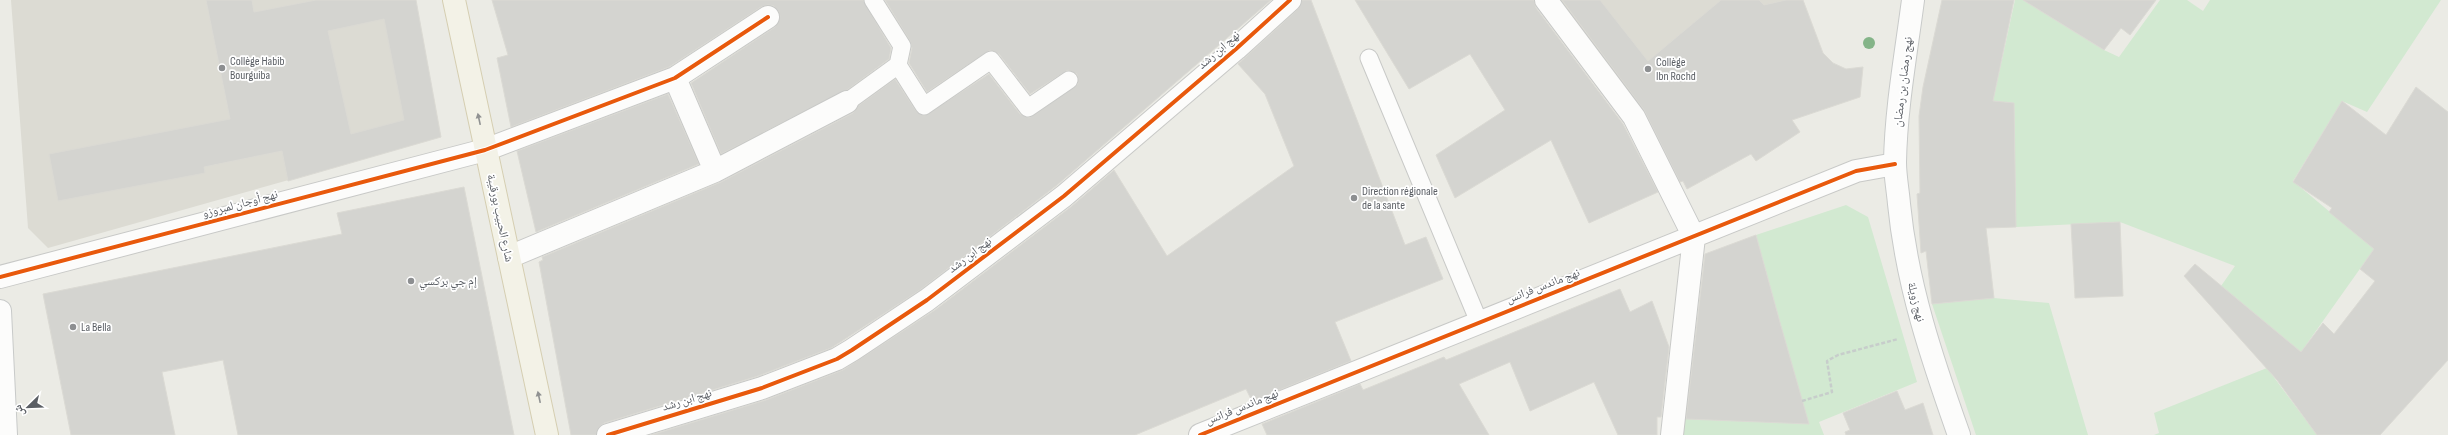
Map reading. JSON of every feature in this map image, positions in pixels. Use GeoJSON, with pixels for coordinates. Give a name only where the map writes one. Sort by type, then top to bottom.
{"type":"FeatureCollection","features":[{"type":"Feature","properties":{"kind":"main road","name":"شارع الحبيب بورقيبة"},"geometry":{"type":"LineString","coordinates":[[454,0],[547,435]]}},
{"type":"Feature","properties":{"kind":"street","name":"نهج ابن رشد"},"geometry":{"type":"LineString","coordinates":[[608,435],[762,388],[837,359],[852,350],[927,300],[1064,196],[1236,49],[1290,0]]}},
{"type":"Feature","properties":{"kind":"street"},"geometry":{"type":"LineString","coordinates":[[1546,0],[1634,117],[1694,237],[1672,435]]}},
{"type":"Feature","properties":{"kind":"street","name":"نهج رمضان بن رمضان"},"geometry":{"type":"LineString","coordinates":[[1895,164],[1897,129],[1913,0]]}},
{"type":"Feature","properties":{"kind":"street","name":"نهج أوجان لمبروزو"},"geometry":{"type":"LineString","coordinates":[[0,277],[486,150],[675,78],[768,17]]}},
{"type":"Feature","properties":{"kind":"street"},"geometry":{"type":"LineString","coordinates":[[675,78],[715,171]]}},
{"type":"Feature","properties":{"kind":"street"},"geometry":{"type":"LineString","coordinates":[[509,257],[715,171],[847,102]]}},
{"type":"Feature","properties":{"kind":"street","name":"نهج ماندس فرانس"},"geometry":{"type":"LineString","coordinates":[[1200,435],[1856,171],[1895,164]]}},
{"type":"Feature","properties":{"kind":"street","name":"نهج زويلة"},"geometry":{"type":"LineString","coordinates":[[1895,164],[1902,235],[1923,331],[1959,435]]}},
{"type":"Feature","properties":{"kind":"street"},"geometry":{"type":"LineString","coordinates":[[0,311],[6,435]]}},
{"type":"Feature","properties":{"kind":"lane"},"geometry":{"type":"LineString","coordinates":[[847,102],[898,65],[902,46],[873,0]]}},
{"type":"Feature","properties":{"kind":"lane"},"geometry":{"type":"LineString","coordinates":[[1369,58],[1479,322]]}},
{"type":"Feature","properties":{"kind":"lane"},"geometry":{"type":"LineString","coordinates":[[898,65],[924,106],[991,60],[1028,108],[1069,80]]}},
{"type":"Feature","properties":{"kind":"path"},"geometry":{"type":"LineString","coordinates":[[1802,401],[1832,392],[1826,361],[1838,355],[1923,331]]}},
{"type":"Feature","properties":{"kind":"shaded area","name":"Collège Habib Bourguiba"},"geometry":{"type":"Polygon","coordinates":[[[11,0],[415,0],[441,137],[48,248],[28,228],[11,0]]]}},
{"type":"Feature","properties":{"kind":"shaded area","name":"Collège Ibn Rochd"},"geometry":{"type":"Polygon","coordinates":[[[1557,0],[1786,0],[1764,5],[1639,109],[1557,0]]]}},
{"type":"Feature","properties":{"kind":"green space"},"geometry":{"type":"Polygon","coordinates":[[[2015,0],[2023,0],[2104,50],[2119,57],[2160,0],[2187,0],[2203,11],[2210,0],[2441,0],[2367,112],[2342,101],[2293,181],[2374,249],[2301,352],[2221,286],[2235,266],[2120,222],[2016,227],[2014,103],[1993,101],[2015,0]]]}},
{"type":"Feature","properties":{"kind":"green space"},"geometry":{"type":"Polygon","coordinates":[[[1846,205],[1868,217],[1917,382],[1819,422],[1824,435],[1680,435],[1681,418],[1727,421],[1781,326],[1756,235],[1846,205]]]}},
{"type":"Feature","properties":{"kind":"green space"},"geometry":{"type":"Polygon","coordinates":[[[1994,298],[2049,303],[2088,435],[1976,435],[1932,304],[1994,298]]]}},
{"type":"Feature","properties":{"kind":"green space"},"geometry":{"type":"Polygon","coordinates":[[[2267,368],[2317,435],[2154,435],[2159,433],[2154,413],[2267,368]]]}},
{"type":"Feature","properties":{"kind":"building"},"geometry":{"type":"Polygon","coordinates":[[[206,0],[252,0],[254,12],[316,0],[416,0],[441,137],[288,181],[282,151],[204,167],[205,173],[58,201],[49,154],[230,119],[206,0]],[[384,19],[328,31],[351,134],[404,120],[384,19]]]}},
{"type":"Feature","properties":{"kind":"building"},"geometry":{"type":"Polygon","coordinates":[[[492,0],[863,0],[891,48],[889,59],[847,90],[721,154],[691,83],[775,27],[780,16],[774,6],[768,5],[761,7],[669,67],[511,127],[497,58],[508,55],[492,0]]]}},
{"type":"Feature","properties":{"kind":"building"},"geometry":{"type":"Polygon","coordinates":[[[885,0],[1271,0],[1056,186],[920,290],[831,348],[758,376],[604,423],[599,427],[596,435],[571,435],[539,262],[543,260],[542,257],[721,182],[853,113],[858,106],[895,79],[916,111],[924,116],[989,74],[1020,114],[1029,118],[1078,84],[1077,74],[1068,70],[1030,94],[999,54],[990,50],[927,92],[909,63],[912,48],[910,41],[885,0]]]}},
{"type":"Feature","properties":{"kind":"building"},"geometry":{"type":"Polygon","coordinates":[[[1302,0],[1311,0],[1405,245],[1426,237],[1443,279],[1335,322],[1351,361],[1252,401],[1246,389],[1135,435],[651,435],[766,400],[843,370],[935,310],[1072,206],[1114,170],[1167,256],[1294,166],[1265,94],[1238,64],[1298,9],[1302,0]]]}},
{"type":"Feature","properties":{"kind":"building"},"geometry":{"type":"Polygon","coordinates":[[[1355,0],[1534,0],[1536,8],[1623,124],[1658,192],[1589,223],[1551,140],[1455,198],[1436,155],[1505,110],[1470,54],[1409,89],[1355,0]]]}},
{"type":"Feature","properties":{"kind":"building"},"geometry":{"type":"Polygon","coordinates":[[[1562,0],[1600,0],[1648,61],[1721,0],[1759,0],[1764,5],[1786,0],[1803,0],[1823,53],[1833,63],[1846,69],[1863,67],[1860,97],[1792,120],[1800,132],[1756,161],[1751,154],[1687,189],[1683,181],[1680,182],[1644,110],[1562,0]]]}},
{"type":"Feature","properties":{"kind":"building"},"geometry":{"type":"Polygon","coordinates":[[[1942,0],[2014,0],[1993,101],[2014,103],[2016,227],[1986,228],[1994,298],[1932,304],[1926,251],[1921,253],[1917,194],[1920,193],[1919,116],[1923,87],[1942,0]]]}},
{"type":"Feature","properties":{"kind":"building"},"geometry":{"type":"Polygon","coordinates":[[[2023,0],[2156,0],[2130,35],[2121,28],[2104,50],[2023,0]]]}},
{"type":"Feature","properties":{"kind":"building"},"geometry":{"type":"Polygon","coordinates":[[[2416,87],[2448,112],[2448,360],[2380,435],[2317,435],[2277,380],[2184,276],[2195,264],[2301,352],[2323,323],[2334,334],[2375,281],[2360,269],[2374,249],[2329,212],[2332,208],[2293,182],[2342,101],[2386,135],[2416,87]]]}},
{"type":"Feature","properties":{"kind":"building"},"geometry":{"type":"Polygon","coordinates":[[[668,94],[699,164],[536,232],[517,151],[668,94]]]}},
{"type":"Feature","properties":{"kind":"building"},"geometry":{"type":"Polygon","coordinates":[[[464,187],[514,435],[238,435],[223,360],[162,372],[175,435],[71,435],[43,294],[342,234],[337,213],[464,187]]]}},
{"type":"Feature","properties":{"kind":"building"},"geometry":{"type":"Polygon","coordinates":[[[2120,222],[2123,296],[2075,298],[2071,224],[2120,222]]]}},
{"type":"Feature","properties":{"kind":"building"},"geometry":{"type":"Polygon","coordinates":[[[1756,235],[1809,424],[1686,419],[1705,254],[1756,235]]]}},
{"type":"Feature","properties":{"kind":"building"},"geometry":{"type":"Polygon","coordinates":[[[1620,289],[1630,312],[1652,301],[1669,347],[1661,417],[1657,417],[1657,435],[1618,435],[1594,382],[1530,411],[1510,362],[1459,384],[1489,435],[1267,435],[1262,424],[1360,384],[1363,390],[1444,357],[1446,360],[1620,289]]]}},
{"type":"Feature","properties":{"kind":"building"},"geometry":{"type":"Polygon","coordinates":[[[1897,391],[1905,410],[1923,403],[1933,435],[1846,435],[1845,432],[1850,430],[1843,413],[1897,391]]]}},
{"type":"Feature","properties":{"kind":"cycle path"},"geometry":{"type":"LineString","coordinates":[[608,435],[762,388],[837,359],[852,350],[927,300],[1064,196],[1236,49],[1290,0]]}},
{"type":"Feature","properties":{"kind":"cycle path"},"geometry":{"type":"LineString","coordinates":[[0,277],[485,150],[675,78],[768,17]]}},
{"type":"Feature","properties":{"kind":"cycle path"},"geometry":{"type":"LineString","coordinates":[[1200,435],[1856,171],[1895,164]]}},
{"type":"Feature","properties":{"kind":"place","name":"Collège Habib Bourguiba"},"geometry":{"type":"Point","coordinates":[222,68]}},
{"type":"Feature","properties":{"kind":"place","name":"Collège Ibn Rochd"},"geometry":{"type":"Point","coordinates":[1648,69]}},
{"type":"Feature","properties":{"kind":"place","name":"Direction régionale de la sante"},"geometry":{"type":"Point","coordinates":[1354,198]}},
{"type":"Feature","properties":{"kind":"place","name":"إم جي بركسي"},"geometry":{"type":"Point","coordinates":[411,281]}},
{"type":"Feature","properties":{"kind":"place","name":"La Bella"},"geometry":{"type":"Point","coordinates":[73,327]}}]}
